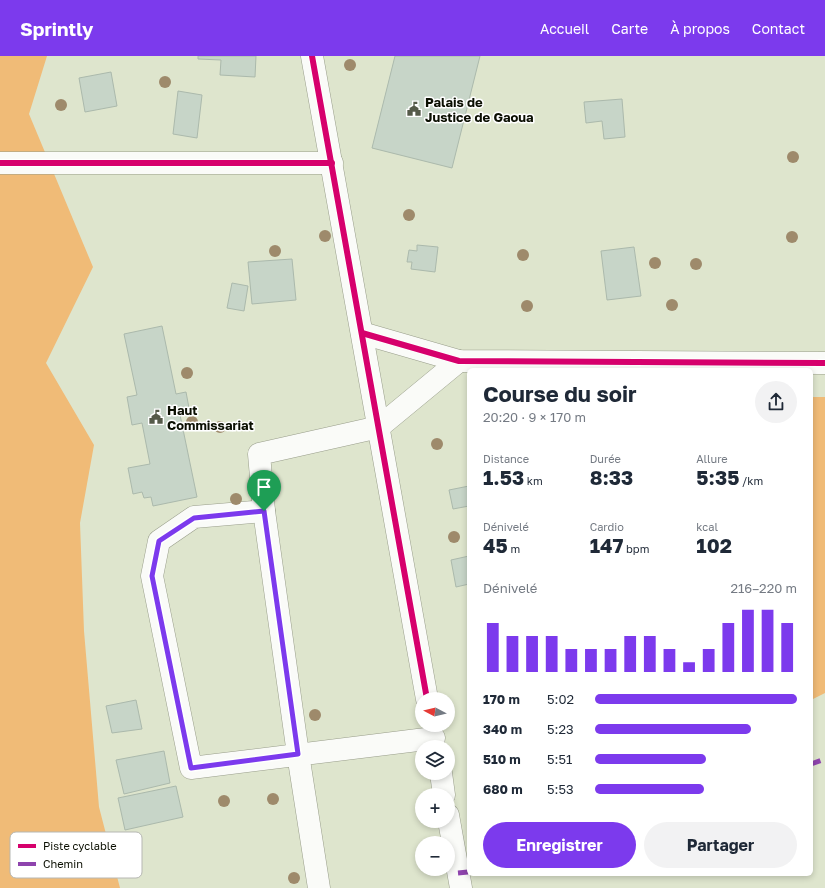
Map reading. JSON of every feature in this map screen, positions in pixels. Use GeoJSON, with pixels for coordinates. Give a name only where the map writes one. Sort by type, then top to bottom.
{"type":"FeatureCollection","features":[{"type":"Feature","properties":{"kind":"street"},"geometry":{"type":"LineString","coordinates":[[312,56],[426,692]]}},
{"type":"Feature","properties":{"kind":"street"},"geometry":{"type":"LineString","coordinates":[[0,163],[332,163]]}},
{"type":"Feature","properties":{"kind":"street"},"geometry":{"type":"LineString","coordinates":[[362,333],[459,361],[825,363]]}},
{"type":"Feature","properties":{"kind":"street"},"geometry":{"type":"LineString","coordinates":[[319,888],[298,754],[264,511],[258,454],[379,427],[459,361]]}},
{"type":"Feature","properties":{"kind":"street"},"geometry":{"type":"LineString","coordinates":[[264,511],[194,518],[159,541],[152,576],[191,768],[434,737]]}},
{"type":"Feature","properties":{"kind":"street"},"geometry":{"type":"LineString","coordinates":[[450,828],[461,888]]}},
{"type":"Feature","properties":{"kind":"shaded area"},"geometry":{"type":"Polygon","coordinates":[[[0,56],[47,56],[29,114],[93,267],[46,363],[94,445],[80,523],[84,631],[99,807],[105,832],[10,832],[10,878],[117,878],[120,888],[0,888],[0,56]]]}},
{"type":"Feature","properties":{"kind":"shaded area"},"geometry":{"type":"Polygon","coordinates":[[[813,397],[825,397],[825,693],[813,699],[813,397]]]}},
{"type":"Feature","properties":{"kind":"building"},"geometry":{"type":"Polygon","coordinates":[[[198,56],[256,56],[255,77],[220,75],[221,60],[198,59],[198,56]]]}},
{"type":"Feature","properties":{"kind":"building"},"geometry":{"type":"Polygon","coordinates":[[[395,56],[480,56],[452,168],[372,148],[395,56]]]}},
{"type":"Feature","properties":{"kind":"building"},"geometry":{"type":"Polygon","coordinates":[[[111,72],[117,106],[85,112],[79,78],[111,72]]]}},
{"type":"Feature","properties":{"kind":"building"},"geometry":{"type":"Polygon","coordinates":[[[178,91],[202,95],[197,138],[173,134],[178,91]]]}},
{"type":"Feature","properties":{"kind":"building"},"geometry":{"type":"Polygon","coordinates":[[[622,99],[625,137],[604,139],[602,121],[586,123],[584,102],[622,99]]]}},
{"type":"Feature","properties":{"kind":"building"},"geometry":{"type":"Polygon","coordinates":[[[417,245],[438,247],[435,272],[411,269],[412,262],[407,262],[409,250],[417,251],[417,245]]]}},
{"type":"Feature","properties":{"kind":"building"},"geometry":{"type":"Polygon","coordinates":[[[634,247],[641,296],[607,300],[601,251],[634,247]]]}},
{"type":"Feature","properties":{"kind":"building"},"geometry":{"type":"Polygon","coordinates":[[[292,259],[296,300],[252,304],[248,262],[292,259]]]}},
{"type":"Feature","properties":{"kind":"building"},"geometry":{"type":"Polygon","coordinates":[[[232,283],[248,286],[244,311],[227,308],[232,283]]]}},
{"type":"Feature","properties":{"kind":"building","name":"Haut Commissariat"},"geometry":{"type":"Polygon","coordinates":[[[162,326],[176,394],[186,392],[189,408],[179,410],[197,497],[153,506],[151,497],[144,498],[142,492],[133,494],[128,468],[150,464],[142,423],[132,425],[127,397],[137,395],[124,334],[162,326]]]}},
{"type":"Feature","properties":{"kind":"building"},"geometry":{"type":"Polygon","coordinates":[[[467,486],[467,506],[453,509],[449,490],[467,486]]]}},
{"type":"Feature","properties":{"kind":"building"},"geometry":{"type":"Polygon","coordinates":[[[467,556],[467,584],[456,587],[451,560],[467,556]]]}},
{"type":"Feature","properties":{"kind":"building"},"geometry":{"type":"Polygon","coordinates":[[[136,700],[142,729],[112,733],[106,706],[136,700]]]}},
{"type":"Feature","properties":{"kind":"building"},"geometry":{"type":"Polygon","coordinates":[[[164,751],[170,783],[124,794],[116,760],[164,751]]]}},
{"type":"Feature","properties":{"kind":"building"},"geometry":{"type":"Polygon","coordinates":[[[176,786],[183,817],[125,830],[118,798],[176,786]]]}},
{"type":"Feature","properties":{"kind":"marked path"},"geometry":{"type":"LineString","coordinates":[[813,763],[825,759]]}},
{"type":"Feature","properties":{"kind":"marked path"},"geometry":{"type":"LineString","coordinates":[[458,873],[467,872]]}},
{"type":"Feature","properties":{"kind":"cycle path"},"geometry":{"type":"LineString","coordinates":[[312,56],[426,692]]}},
{"type":"Feature","properties":{"kind":"cycle path"},"geometry":{"type":"LineString","coordinates":[[0,163],[332,163]]}},
{"type":"Feature","properties":{"kind":"cycle path"},"geometry":{"type":"LineString","coordinates":[[362,333],[459,361],[825,363]]}},
{"type":"Feature","properties":{"kind":"place","name":"Palais de Justice de Gaoua"},"geometry":{"type":"Point","coordinates":[414,109]}},
{"type":"Feature","properties":{"kind":"place","name":"Haut Commissariat"},"geometry":{"type":"Point","coordinates":[156,417]}},
{"type":"Feature","properties":{"kind":"route"},"geometry":{"type":"LineString","coordinates":[[264,511],[298,754],[191,768],[152,576],[159,541],[194,518],[264,511]]}}]}
